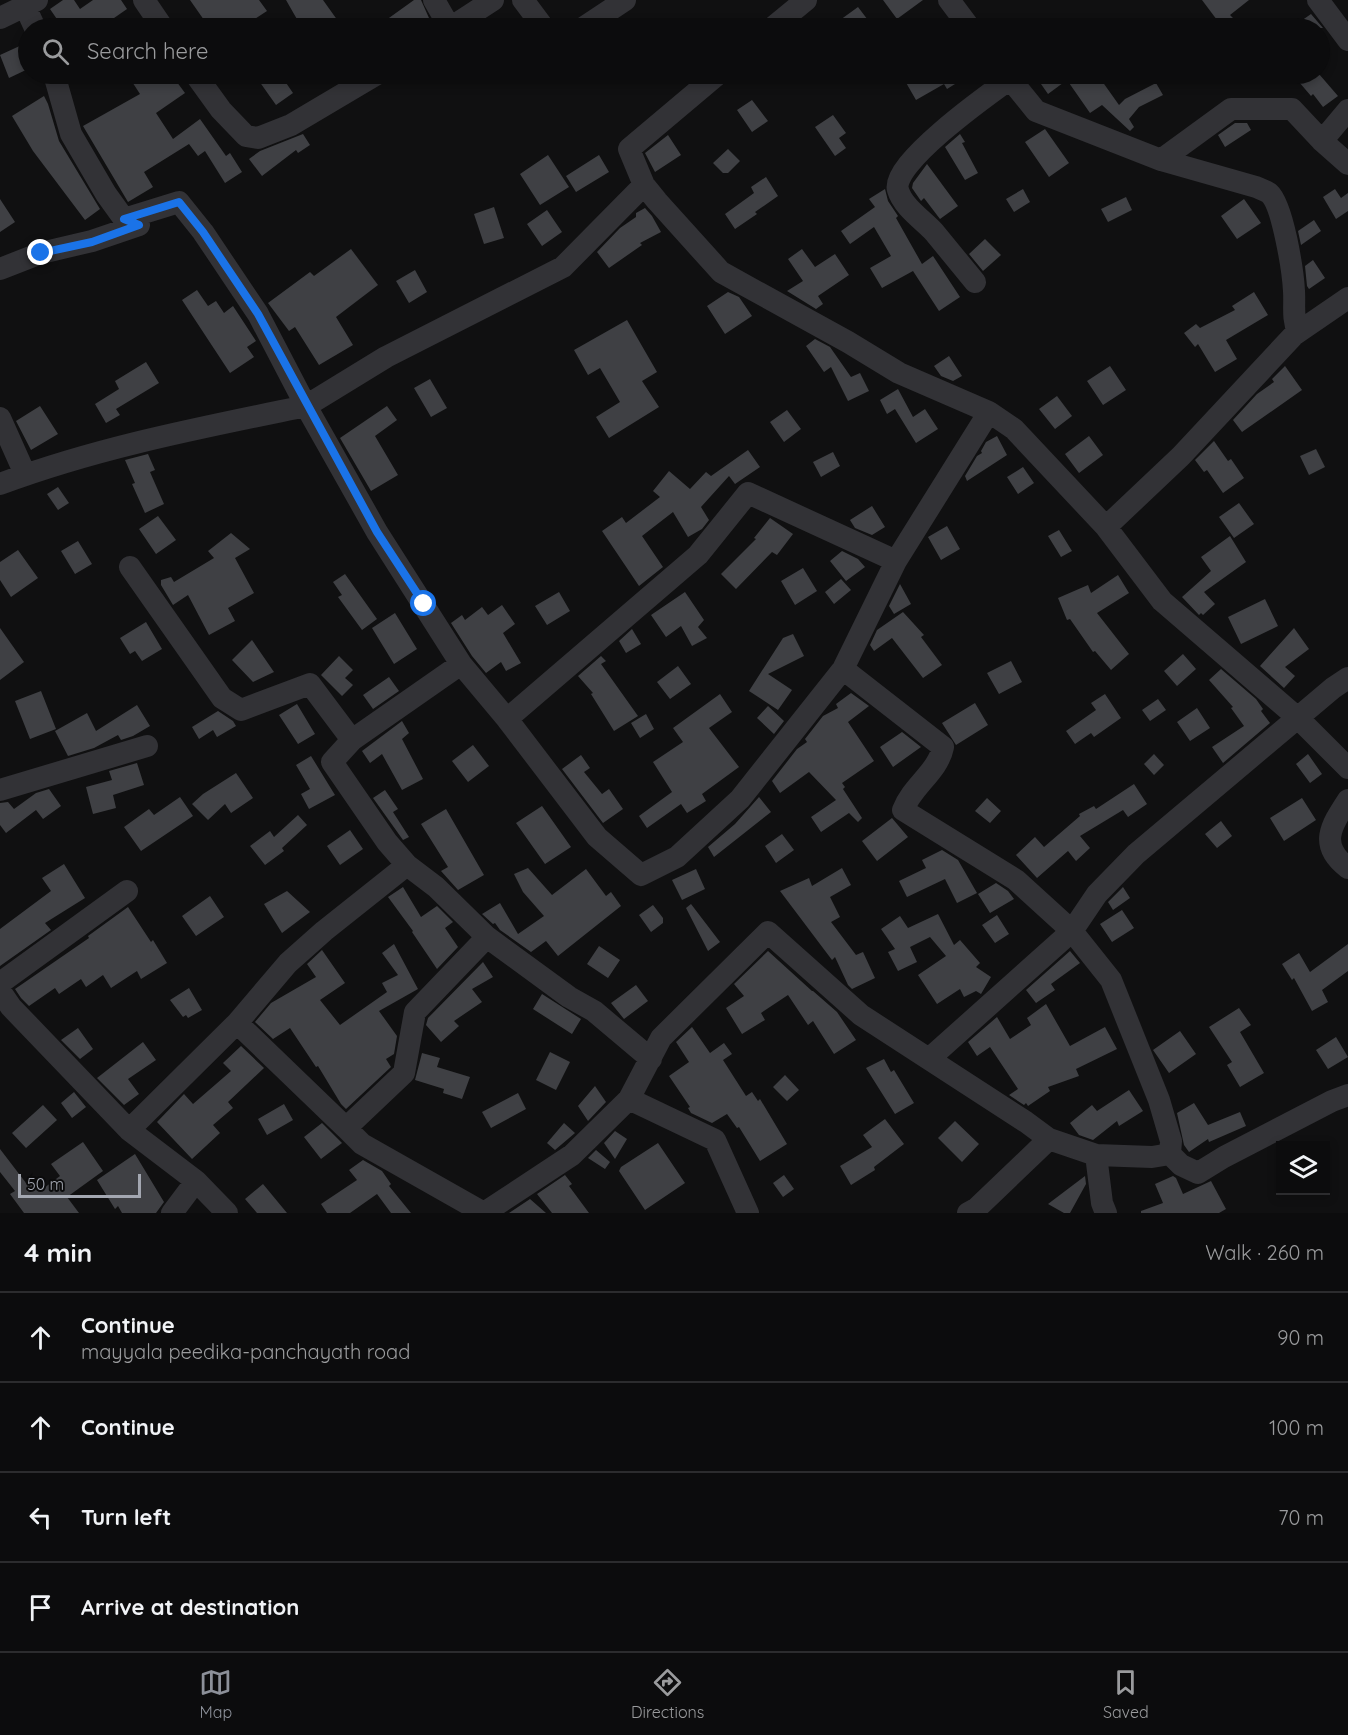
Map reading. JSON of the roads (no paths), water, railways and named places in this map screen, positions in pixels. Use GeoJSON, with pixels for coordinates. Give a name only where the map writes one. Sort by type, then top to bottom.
{"type":"FeatureCollection","features":[{"type":"Feature","properties":{"kind":"street"},"geometry":{"type":"LineString","coordinates":[[144,0],[156,18]]}},
{"type":"Feature","properties":{"kind":"street"},"geometry":{"type":"LineString","coordinates":[[434,0],[444,18]]}},
{"type":"Feature","properties":{"kind":"street"},"geometry":{"type":"LineString","coordinates":[[465,18],[493,0]]}},
{"type":"Feature","properties":{"kind":"street"},"geometry":{"type":"LineString","coordinates":[[523,0],[536,18]]}},
{"type":"Feature","properties":{"kind":"street"},"geometry":{"type":"LineString","coordinates":[[598,18],[625,0]]}},
{"type":"Feature","properties":{"kind":"street"},"geometry":{"type":"LineString","coordinates":[[784,18],[806,0]]}},
{"type":"Feature","properties":{"kind":"street"},"geometry":{"type":"LineString","coordinates":[[949,0],[962,18]]}},
{"type":"Feature","properties":{"kind":"street"},"geometry":{"type":"LineString","coordinates":[[1318,0],[1348,40]]}},
{"type":"Feature","properties":{"kind":"street"},"geometry":{"type":"LineString","coordinates":[[0,18],[31,3],[33,18]]}},
{"type":"Feature","properties":{"kind":"street"},"geometry":{"type":"LineString","coordinates":[[0,269],[41,253],[92,242],[139,225],[124,219],[106,194],[71,134],[57,84]]}},
{"type":"Feature","properties":{"kind":"street"},"geometry":{"type":"LineString","coordinates":[[202,84],[221,110],[246,136],[258,138],[291,125],[360,84]]}},
{"type":"Feature","properties":{"kind":"street"},"geometry":{"type":"LineString","coordinates":[[706,84],[629,149],[644,184],[721,272],[899,373],[988,412],[1014,429],[1106,527],[1162,601],[1299,719],[1348,768]]}},
{"type":"Feature","properties":{"kind":"street"},"geometry":{"type":"LineString","coordinates":[[975,282],[905,203],[898,191],[897,182],[902,172],[924,147],[999,84]]}},
{"type":"Feature","properties":{"kind":"street"},"geometry":{"type":"LineString","coordinates":[[1014,84],[1036,111],[1161,160],[1269,193],[1277,205],[1290,255],[1294,296],[1293,317],[1298,332]]}},
{"type":"Feature","properties":{"kind":"street"},"geometry":{"type":"LineString","coordinates":[[1161,160],[1231,109],[1292,109],[1322,141],[1348,164]]}},
{"type":"Feature","properties":{"kind":"street"},"geometry":{"type":"LineString","coordinates":[[1322,141],[1348,110]]}},
{"type":"Feature","properties":{"kind":"street"},"geometry":{"type":"LineString","coordinates":[[0,484],[42,468],[180,432],[306,406],[386,357],[563,267],[644,184]]}},
{"type":"Feature","properties":{"kind":"street"},"geometry":{"type":"LineString","coordinates":[[124,219],[179,202],[203,232],[258,314],[306,406],[377,532],[461,664],[507,719],[597,837],[641,875],[677,857],[740,799],[843,669],[896,561],[988,412]]}},
{"type":"Feature","properties":{"kind":"street"},"geometry":{"type":"LineString","coordinates":[[1106,527],[1181,456],[1298,332],[1348,298]]}},
{"type":"Feature","properties":{"kind":"street"},"geometry":{"type":"LineString","coordinates":[[0,418],[25,474]]}},
{"type":"Feature","properties":{"kind":"street"},"geometry":{"type":"LineString","coordinates":[[507,719],[698,555],[748,493],[896,561]]}},
{"type":"Feature","properties":{"kind":"street"},"geometry":{"type":"LineString","coordinates":[[130,567],[222,698],[241,710],[310,684],[352,740]]}},
{"type":"Feature","properties":{"kind":"street"},"geometry":{"type":"LineString","coordinates":[[461,664],[352,740],[332,762],[387,842],[407,865],[436,887],[487,937],[569,997],[594,1011],[651,1059]]}},
{"type":"Feature","properties":{"kind":"street"},"geometry":{"type":"LineString","coordinates":[[843,669],[943,747],[940,758],[907,799],[903,810],[1016,880],[1071,931],[1110,980],[1159,1100],[1171,1141],[1170,1154],[1181,1166],[1198,1173],[1322,1106],[1348,1095]]}},
{"type":"Feature","properties":{"kind":"street"},"geometry":{"type":"LineString","coordinates":[[930,1058],[1071,931],[1097,894],[1136,854],[1348,678]]}},
{"type":"Feature","properties":{"kind":"street"},"geometry":{"type":"LineString","coordinates":[[0,790],[147,746]]}},
{"type":"Feature","properties":{"kind":"street"},"geometry":{"type":"LineString","coordinates":[[1348,800],[1331,827],[1329,845],[1341,863],[1348,868]]}},
{"type":"Feature","properties":{"kind":"street"},"geometry":{"type":"LineString","coordinates":[[129,1130],[237,1023],[288,963],[407,865]]}},
{"type":"Feature","properties":{"kind":"street"},"geometry":{"type":"LineString","coordinates":[[0,983],[127,891]]}},
{"type":"Feature","properties":{"kind":"street"},"geometry":{"type":"LineString","coordinates":[[237,1023],[362,1144],[484,1212],[572,1155],[629,1099],[661,1038],[768,932],[861,1015],[930,1058],[1049,1139],[1096,1155],[1152,1157],[1170,1154]]}},
{"type":"Feature","properties":{"kind":"street"},"geometry":{"type":"LineString","coordinates":[[346,1128],[404,1073],[415,1012],[487,937]]}},
{"type":"Feature","properties":{"kind":"street"},"geometry":{"type":"LineString","coordinates":[[0,991],[11,1007],[129,1130],[196,1181],[227,1213]]}},
{"type":"Feature","properties":{"kind":"street"},"geometry":{"type":"LineString","coordinates":[[629,1099],[715,1140],[748,1213]]}},
{"type":"Feature","properties":{"kind":"street"},"geometry":{"type":"LineString","coordinates":[[975,1212],[1049,1139]]}},
{"type":"Feature","properties":{"kind":"street"},"geometry":{"type":"LineString","coordinates":[[1096,1155],[1101,1203],[1106,1213]]}},
{"type":"Feature","properties":{"kind":"street"},"geometry":{"type":"LineString","coordinates":[[172,1213],[196,1181]]}}]}
